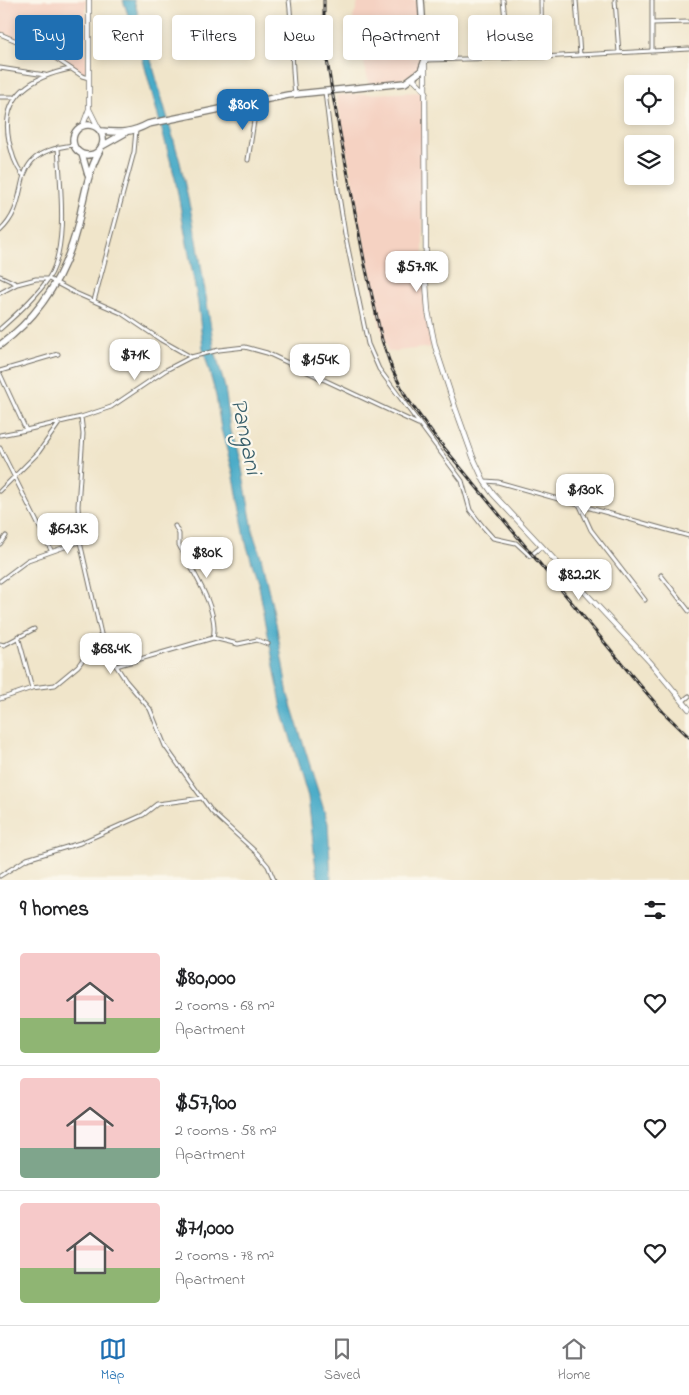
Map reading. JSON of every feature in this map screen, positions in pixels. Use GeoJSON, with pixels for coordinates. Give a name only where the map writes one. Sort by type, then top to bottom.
{"type":"FeatureCollection","features":[{"type":"Feature","properties":{"kind":"highway"},"geometry":{"type":"LineString","coordinates":[[421,0],[422,15]]}},
{"type":"Feature","properties":{"kind":"highway"},"geometry":{"type":"LineString","coordinates":[[82,154],[91,155],[125,133],[148,124],[252,101],[296,94],[397,86],[413,78],[421,71],[425,60]]}},
{"type":"Feature","properties":{"kind":"highway"},"geometry":{"type":"LineString","coordinates":[[88,175],[82,154],[74,145],[74,134],[83,125],[88,124],[100,130],[125,133]]}},
{"type":"Feature","properties":{"kind":"highway"},"geometry":{"type":"LineString","coordinates":[[0,345],[36,311],[56,284],[73,242],[88,175],[104,138],[100,130]]}},
{"type":"Feature","properties":{"kind":"main road"},"geometry":{"type":"LineString","coordinates":[[83,125],[89,109],[89,0]]}},
{"type":"Feature","properties":{"kind":"main road"},"geometry":{"type":"LineString","coordinates":[[425,60],[426,283],[428,310],[435,346],[473,458],[484,481],[650,662],[689,709]]}},
{"type":"Feature","properties":{"kind":"main road"},"geometry":{"type":"LineString","coordinates":[[413,78],[426,92]]}},
{"type":"Feature","properties":{"kind":"main road"},"geometry":{"type":"LineString","coordinates":[[89,109],[100,130]]}},
{"type":"Feature","properties":{"kind":"street"},"geometry":{"type":"LineString","coordinates":[[289,0],[292,28],[291,65],[296,94]]}},
{"type":"Feature","properties":{"kind":"street"},"geometry":{"type":"LineString","coordinates":[[503,0],[505,15]]}},
{"type":"Feature","properties":{"kind":"street"},"geometry":{"type":"LineString","coordinates":[[541,0],[541,15]]}},
{"type":"Feature","properties":{"kind":"street"},"geometry":{"type":"LineString","coordinates":[[576,0],[580,55]]}},
{"type":"Feature","properties":{"kind":"street"},"geometry":{"type":"LineString","coordinates":[[615,0],[618,53]]}},
{"type":"Feature","properties":{"kind":"street"},"geometry":{"type":"LineString","coordinates":[[652,0],[652,51]]}},
{"type":"Feature","properties":{"kind":"street"},"geometry":{"type":"LineString","coordinates":[[653,23],[689,22]]}},
{"type":"Feature","properties":{"kind":"street"},"geometry":{"type":"LineString","coordinates":[[0,34],[52,56],[82,76],[89,78]]}},
{"type":"Feature","properties":{"kind":"street"},"geometry":{"type":"LineString","coordinates":[[552,56],[689,49]]}},
{"type":"Feature","properties":{"kind":"street"},"geometry":{"type":"LineString","coordinates":[[0,68],[45,75]]}},
{"type":"Feature","properties":{"kind":"street"},"geometry":{"type":"LineString","coordinates":[[22,174],[14,161],[7,133],[9,107],[13,97],[45,75],[70,68]]}},
{"type":"Feature","properties":{"kind":"street"},"geometry":{"type":"LineString","coordinates":[[325,92],[332,158],[345,234],[368,344],[379,369],[419,424],[447,458],[462,481],[470,510],[493,538],[516,543],[530,556],[542,546]]}},
{"type":"Feature","properties":{"kind":"street"},"geometry":{"type":"LineString","coordinates":[[0,97],[13,97]]}},
{"type":"Feature","properties":{"kind":"street"},"geometry":{"type":"LineString","coordinates":[[248,160],[254,121],[252,101]]}},
{"type":"Feature","properties":{"kind":"street"},"geometry":{"type":"LineString","coordinates":[[94,301],[134,152],[136,130]]}},
{"type":"Feature","properties":{"kind":"street"},"geometry":{"type":"LineString","coordinates":[[0,231],[10,217],[16,202],[22,174],[32,159],[58,147],[74,145]]}},
{"type":"Feature","properties":{"kind":"street"},"geometry":{"type":"LineString","coordinates":[[0,329],[49,279],[56,257],[61,221],[58,147]]}},
{"type":"Feature","properties":{"kind":"street"},"geometry":{"type":"LineString","coordinates":[[0,276],[18,284]]}},
{"type":"Feature","properties":{"kind":"street"},"geometry":{"type":"LineString","coordinates":[[0,293],[18,284],[49,279],[56,284],[121,313],[161,340],[191,357]]}},
{"type":"Feature","properties":{"kind":"street"},"geometry":{"type":"LineString","coordinates":[[0,435],[82,417],[111,407],[166,370],[191,357],[219,350],[245,347],[267,353],[419,424]]}},
{"type":"Feature","properties":{"kind":"street"},"geometry":{"type":"LineString","coordinates":[[26,430],[0,373],[58,354]]}},
{"type":"Feature","properties":{"kind":"street"},"geometry":{"type":"LineString","coordinates":[[82,417],[83,434],[78,506],[80,542],[100,636],[116,666],[150,709],[165,746],[202,798],[219,819],[257,853],[268,866],[274,880]]}},
{"type":"Feature","properties":{"kind":"street"},"geometry":{"type":"LineString","coordinates":[[0,491],[38,453],[60,422]]}},
{"type":"Feature","properties":{"kind":"street"},"geometry":{"type":"LineString","coordinates":[[0,448],[51,550]]}},
{"type":"Feature","properties":{"kind":"street"},"geometry":{"type":"LineString","coordinates":[[484,481],[498,482],[689,536]]}},
{"type":"Feature","properties":{"kind":"street"},"geometry":{"type":"LineString","coordinates":[[580,505],[591,530],[645,600]]}},
{"type":"Feature","properties":{"kind":"street"},"geometry":{"type":"LineString","coordinates":[[175,526],[179,534],[179,545],[210,609],[214,626],[213,638]]}},
{"type":"Feature","properties":{"kind":"street"},"geometry":{"type":"LineString","coordinates":[[0,544],[6,536]]}},
{"type":"Feature","properties":{"kind":"street"},"geometry":{"type":"LineString","coordinates":[[0,580],[28,560],[51,550],[80,542]]}},
{"type":"Feature","properties":{"kind":"street"},"geometry":{"type":"LineString","coordinates":[[661,575],[689,611]]}},
{"type":"Feature","properties":{"kind":"street"},"geometry":{"type":"LineString","coordinates":[[0,644],[4,645],[34,629]]}},
{"type":"Feature","properties":{"kind":"street"},"geometry":{"type":"LineString","coordinates":[[18,636],[32,688]]}},
{"type":"Feature","properties":{"kind":"street"},"geometry":{"type":"LineString","coordinates":[[0,699],[32,688],[55,685],[78,666],[100,636]]}},
{"type":"Feature","properties":{"kind":"street"},"geometry":{"type":"LineString","coordinates":[[116,666],[213,638],[238,644],[257,640],[268,644]]}},
{"type":"Feature","properties":{"kind":"street"},"geometry":{"type":"LineString","coordinates":[[683,701],[689,696]]}},
{"type":"Feature","properties":{"kind":"street"},"geometry":{"type":"LineString","coordinates":[[0,876],[27,858],[80,843],[143,815],[157,804],[202,798]]}},
{"type":"Feature","properties":{"kind":"shaded area"},"geometry":{"type":"Polygon","coordinates":[[[0,0],[86,0],[86,75],[62,60],[83,60],[83,15],[15,15],[15,38],[0,32],[0,0]]]}},
{"type":"Feature","properties":{"kind":"shaded area"},"geometry":{"type":"Polygon","coordinates":[[[359,0],[417,0],[418,15],[354,15],[359,0]]]}},
{"type":"Feature","properties":{"kind":"shaded area"},"geometry":{"type":"Polygon","coordinates":[[[363,60],[421,60],[418,68],[411,75],[396,81],[369,84],[363,60]]]}},
{"type":"Feature","properties":{"kind":"shaded area"},"geometry":{"type":"Polygon","coordinates":[[[423,92],[423,283],[432,347],[388,352],[379,320],[336,95],[423,92]]]}},
{"type":"Feature","properties":{"kind":"water"},"geometry":{"type":"Polygon","coordinates":[[[123,0],[134,0],[138,15],[128,15],[123,0]]]}},
{"type":"Feature","properties":{"kind":"water"},"geometry":{"type":"Polygon","coordinates":[[[143,60],[151,60],[180,162],[197,240],[214,347],[225,388],[231,431],[241,463],[254,536],[261,557],[276,623],[288,695],[328,823],[331,880],[319,880],[316,869],[308,797],[282,709],[259,586],[246,543],[233,472],[221,429],[216,396],[203,348],[198,303],[175,178],[143,60]]]}},
{"type":"Feature","properties":{"kind":"railway"},"geometry":{"type":"LineString","coordinates":[[324,0],[324,41],[332,91],[365,265],[382,340],[392,369],[406,397],[432,433],[633,677],[663,712],[689,737]]}},
{"type":"Feature","properties":{"kind":"water label","name":"Pangani"},"geometry":{"type":"Point","coordinates":[247,436]}}]}
